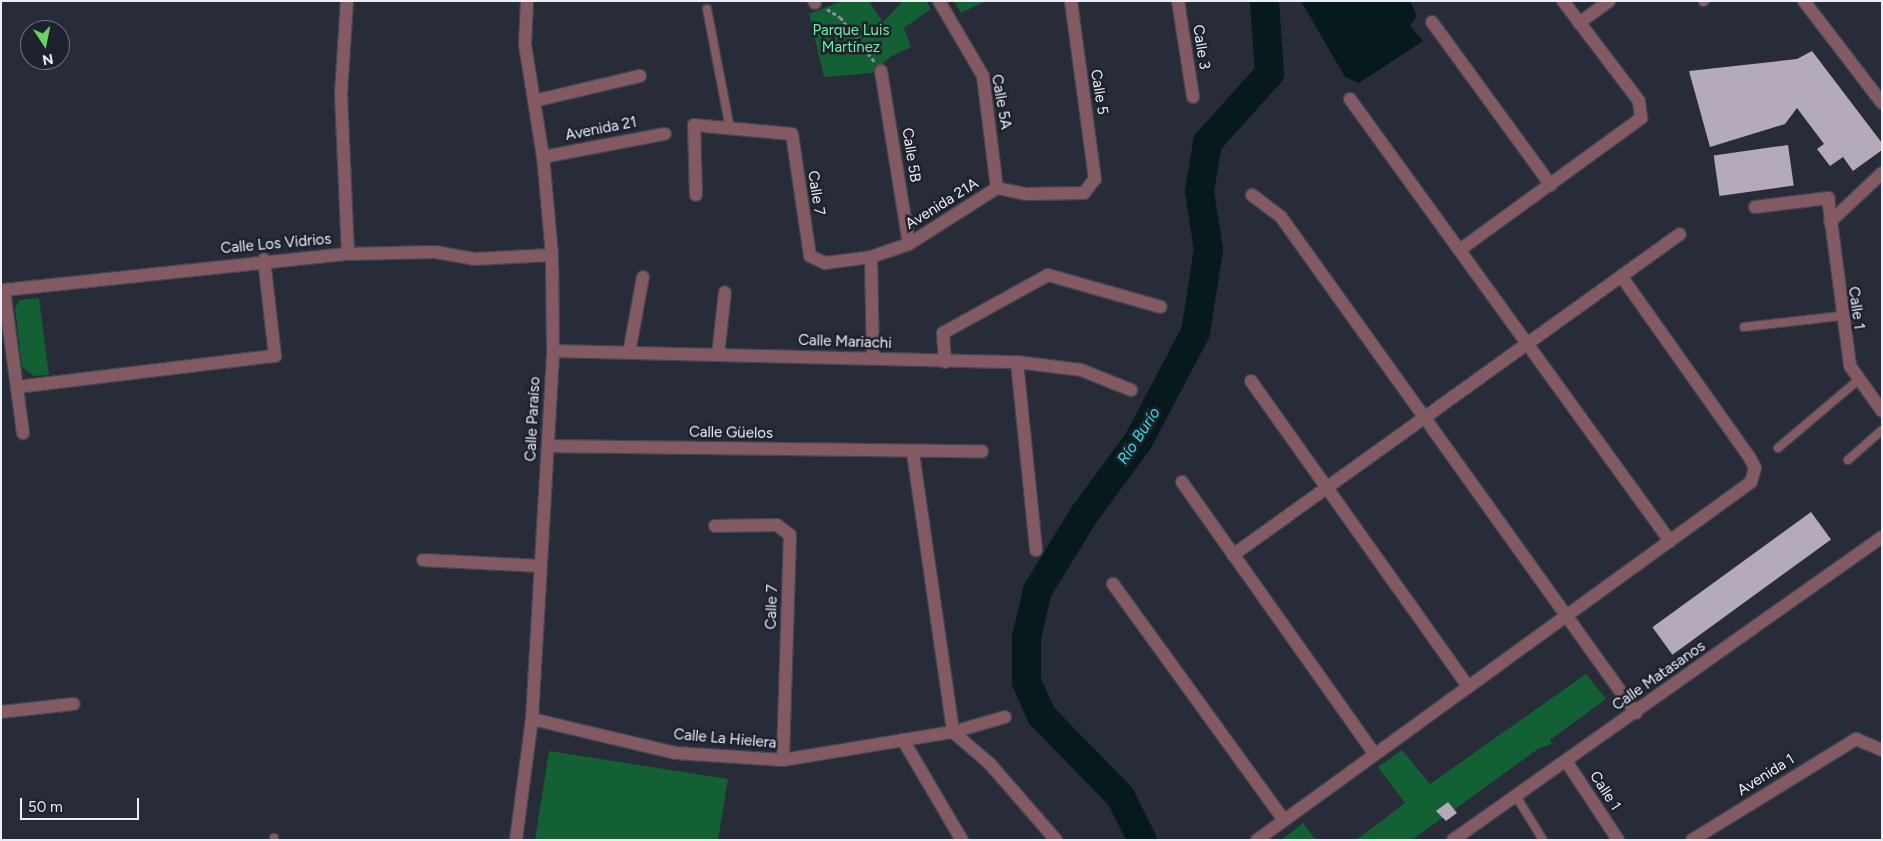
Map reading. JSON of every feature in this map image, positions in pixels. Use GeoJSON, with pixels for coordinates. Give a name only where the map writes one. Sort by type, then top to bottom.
{"type":"FeatureCollection","features":[{"type":"Feature","properties":{"kind":"street"},"geometry":{"type":"LineString","coordinates":[[348,1],[342,94],[348,254]]}},
{"type":"Feature","properties":{"kind":"street","name":"Calle Paraíso"},"geometry":{"type":"LineString","coordinates":[[516,840],[532,719],[553,351],[552,255],[544,157],[525,44],[527,1]]}},
{"type":"Feature","properties":{"kind":"street","name":"Calle 5A"},"geometry":{"type":"LineString","coordinates":[[938,1],[983,76],[997,188]]}},
{"type":"Feature","properties":{"kind":"street","name":"Calle 5"},"geometry":{"type":"LineString","coordinates":[[1071,1],[1093,188]]}},
{"type":"Feature","properties":{"kind":"street","name":"Calle 3"},"geometry":{"type":"LineString","coordinates":[[1178,1],[1193,97]]}},
{"type":"Feature","properties":{"kind":"street"},"geometry":{"type":"LineString","coordinates":[[1461,249],[1552,185],[1641,118],[1639,101],[1563,1]]}},
{"type":"Feature","properties":{"kind":"street"},"geometry":{"type":"LineString","coordinates":[[1579,23],[1609,1]]}},
{"type":"Feature","properties":{"kind":"street"},"geometry":{"type":"LineString","coordinates":[[1804,1],[1882,103]]}},
{"type":"Feature","properties":{"kind":"street"},"geometry":{"type":"LineString","coordinates":[[1432,22],[1552,185]]}},
{"type":"Feature","properties":{"kind":"street","name":"Calle 5B"},"geometry":{"type":"LineString","coordinates":[[881,71],[909,244]]}},
{"type":"Feature","properties":{"kind":"street"},"geometry":{"type":"LineString","coordinates":[[534,101],[640,76]]}},
{"type":"Feature","properties":{"kind":"street"},"geometry":{"type":"LineString","coordinates":[[1350,99],[1461,249],[1670,541]]}},
{"type":"Feature","properties":{"kind":"street"},"geometry":{"type":"LineString","coordinates":[[696,195],[694,125],[730,129]]}},
{"type":"Feature","properties":{"kind":"street","name":"Calle 7"},"geometry":{"type":"LineString","coordinates":[[730,129],[792,134],[810,256]]}},
{"type":"Feature","properties":{"kind":"street","name":"Avenida 21"},"geometry":{"type":"LineString","coordinates":[[544,157],[665,134]]}},
{"type":"Feature","properties":{"kind":"street"},"geometry":{"type":"LineString","coordinates":[[1830,222],[1882,173]]}},
{"type":"Feature","properties":{"kind":"street","name":"Avenida 21A"},"geometry":{"type":"LineString","coordinates":[[810,256],[825,263],[871,257],[909,244],[997,188],[1065,194],[1084,193],[1093,188]]}},
{"type":"Feature","properties":{"kind":"street"},"geometry":{"type":"LineString","coordinates":[[1252,195],[1281,218],[1425,416],[1636,713]]}},
{"type":"Feature","properties":{"kind":"street","name":"Calle 1"},"geometry":{"type":"LineString","coordinates":[[1755,208],[1828,198],[1840,316],[1857,381],[1882,411]]}},
{"type":"Feature","properties":{"kind":"street"},"geometry":{"type":"LineString","coordinates":[[1233,555],[1680,234]]}},
{"type":"Feature","properties":{"kind":"street","name":"Calle Los Vidrios"},"geometry":{"type":"LineString","coordinates":[[17,387],[4,290],[264,260],[348,254],[435,252],[474,259],[552,255]]}},
{"type":"Feature","properties":{"kind":"street"},"geometry":{"type":"LineString","coordinates":[[871,257],[873,359]]}},
{"type":"Feature","properties":{"kind":"street"},"geometry":{"type":"LineString","coordinates":[[23,433],[17,387],[275,356],[264,260]]}},
{"type":"Feature","properties":{"kind":"street"},"geometry":{"type":"LineString","coordinates":[[945,362],[943,332],[1048,275],[1161,307]]}},
{"type":"Feature","properties":{"kind":"street"},"geometry":{"type":"LineString","coordinates":[[1257,840],[1374,753],[1745,488],[1755,468],[1621,276]]}},
{"type":"Feature","properties":{"kind":"street"},"geometry":{"type":"LineString","coordinates":[[629,353],[644,277]]}},
{"type":"Feature","properties":{"kind":"street"},"geometry":{"type":"LineString","coordinates":[[718,355],[726,292]]}},
{"type":"Feature","properties":{"kind":"street","name":"Calle Mariachi"},"geometry":{"type":"LineString","coordinates":[[553,351],[945,362],[1017,362],[1081,370],[1131,390]]}},
{"type":"Feature","properties":{"kind":"street"},"geometry":{"type":"LineString","coordinates":[[1017,362],[1036,550]]}},
{"type":"Feature","properties":{"kind":"street"},"geometry":{"type":"LineString","coordinates":[[1251,381],[1468,686]]}},
{"type":"Feature","properties":{"kind":"street","name":"Calle Güelos"},"geometry":{"type":"LineString","coordinates":[[548,446],[913,453],[982,451]]}},
{"type":"Feature","properties":{"kind":"street"},"geometry":{"type":"LineString","coordinates":[[913,453],[953,732],[990,764],[1056,840]]}},
{"type":"Feature","properties":{"kind":"street"},"geometry":{"type":"LineString","coordinates":[[1182,482],[1374,753]]}},
{"type":"Feature","properties":{"kind":"street","name":"Calle 7"},"geometry":{"type":"LineString","coordinates":[[715,526],[778,525],[790,535],[783,760]]}},
{"type":"Feature","properties":{"kind":"street","name":"Calle Matasanos"},"geometry":{"type":"LineString","coordinates":[[1453,840],[1636,713],[1882,537]]}},
{"type":"Feature","properties":{"kind":"street"},"geometry":{"type":"LineString","coordinates":[[423,560],[540,566]]}},
{"type":"Feature","properties":{"kind":"street"},"geometry":{"type":"LineString","coordinates":[[1113,584],[1284,820]]}},
{"type":"Feature","properties":{"kind":"street"},"geometry":{"type":"LineString","coordinates":[[1,712],[74,704]]}},
{"type":"Feature","properties":{"kind":"street","name":"Calle La Hielera"},"geometry":{"type":"LineString","coordinates":[[532,719],[676,753],[783,760],[953,732],[1005,717]]}},
{"type":"Feature","properties":{"kind":"street","name":"Avenida 1"},"geometry":{"type":"LineString","coordinates":[[1692,840],[1856,738],[1882,750]]}},
{"type":"Feature","properties":{"kind":"street"},"geometry":{"type":"LineString","coordinates":[[903,740],[962,840]]}},
{"type":"Feature","properties":{"kind":"street","name":"Calle 1"},"geometry":{"type":"LineString","coordinates":[[1566,761],[1618,840]]}},
{"type":"Feature","properties":{"kind":"lane"},"geometry":{"type":"LineString","coordinates":[[707,9],[730,129]]}},
{"type":"Feature","properties":{"kind":"lane"},"geometry":{"type":"LineString","coordinates":[[1744,327],[1840,316]]}},
{"type":"Feature","properties":{"kind":"lane"},"geometry":{"type":"LineString","coordinates":[[1778,448],[1857,381]]}},
{"type":"Feature","properties":{"kind":"lane"},"geometry":{"type":"LineString","coordinates":[[1848,460],[1882,430]]}},
{"type":"Feature","properties":{"kind":"lane"},"geometry":{"type":"LineString","coordinates":[[1516,796],[1543,840]]}},
{"type":"Feature","properties":{"kind":"path"},"geometry":{"type":"LineString","coordinates":[[815,2],[840,16],[881,71]]}},
{"type":"Feature","properties":{"kind":"green space","name":"Parque Luis Martínez"},"geometry":{"type":"Polygon","coordinates":[[[842,1],[869,1],[883,22],[903,1],[926,1],[931,9],[904,28],[911,47],[890,57],[872,73],[824,77],[809,14],[842,1]]]}},
{"type":"Feature","properties":{"kind":"green space"},"geometry":{"type":"Polygon","coordinates":[[[954,1],[986,1],[961,13],[954,1]]]}},
{"type":"Feature","properties":{"kind":"green space"},"geometry":{"type":"Polygon","coordinates":[[[39,298],[49,375],[34,376],[22,367],[15,308],[20,300],[39,298]]]}},
{"type":"Feature","properties":{"kind":"green space"},"geometry":{"type":"Polygon","coordinates":[[[1586,674],[1606,699],[1550,740],[1552,744],[1538,749],[1412,840],[1356,840],[1405,803],[1378,767],[1402,750],[1430,784],[1586,674]]]}},
{"type":"Feature","properties":{"kind":"green space"},"geometry":{"type":"Polygon","coordinates":[[[549,751],[728,779],[718,840],[535,840],[549,751]]]}},
{"type":"Feature","properties":{"kind":"green space"},"geometry":{"type":"Polygon","coordinates":[[[1303,823],[1316,840],[1281,840],[1303,823]]]}},
{"type":"Feature","properties":{"kind":"shaded area"},"geometry":{"type":"Polygon","coordinates":[[[1301,1],[1410,1],[1417,16],[1410,26],[1423,41],[1359,83],[1345,77],[1301,1]]]}},
{"type":"Feature","properties":{"kind":"building"},"geometry":{"type":"Polygon","coordinates":[[[1812,51],[1882,143],[1882,150],[1853,171],[1843,157],[1830,166],[1817,149],[1824,144],[1797,108],[1785,124],[1710,147],[1689,71],[1797,59],[1812,51]]]}},
{"type":"Feature","properties":{"kind":"building"},"geometry":{"type":"Polygon","coordinates":[[[1788,145],[1794,186],[1719,196],[1714,155],[1788,145]]]}},
{"type":"Feature","properties":{"kind":"building"},"geometry":{"type":"Polygon","coordinates":[[[1811,512],[1831,540],[1672,655],[1652,627],[1811,512]]]}},
{"type":"Feature","properties":{"kind":"building"},"geometry":{"type":"Polygon","coordinates":[[[1448,802],[1457,813],[1446,821],[1436,811],[1448,802]]]}},
{"type":"Feature","properties":{"kind":"waterway","name":"Río Burío"},"geometry":{"type":"LineString","coordinates":[[1142,840],[1120,796],[1041,715],[1026,681],[1026,637],[1037,590],[1083,515],[1138,440],[1195,332],[1208,249],[1199,191],[1207,142],[1269,73],[1264,1]]}}]}
